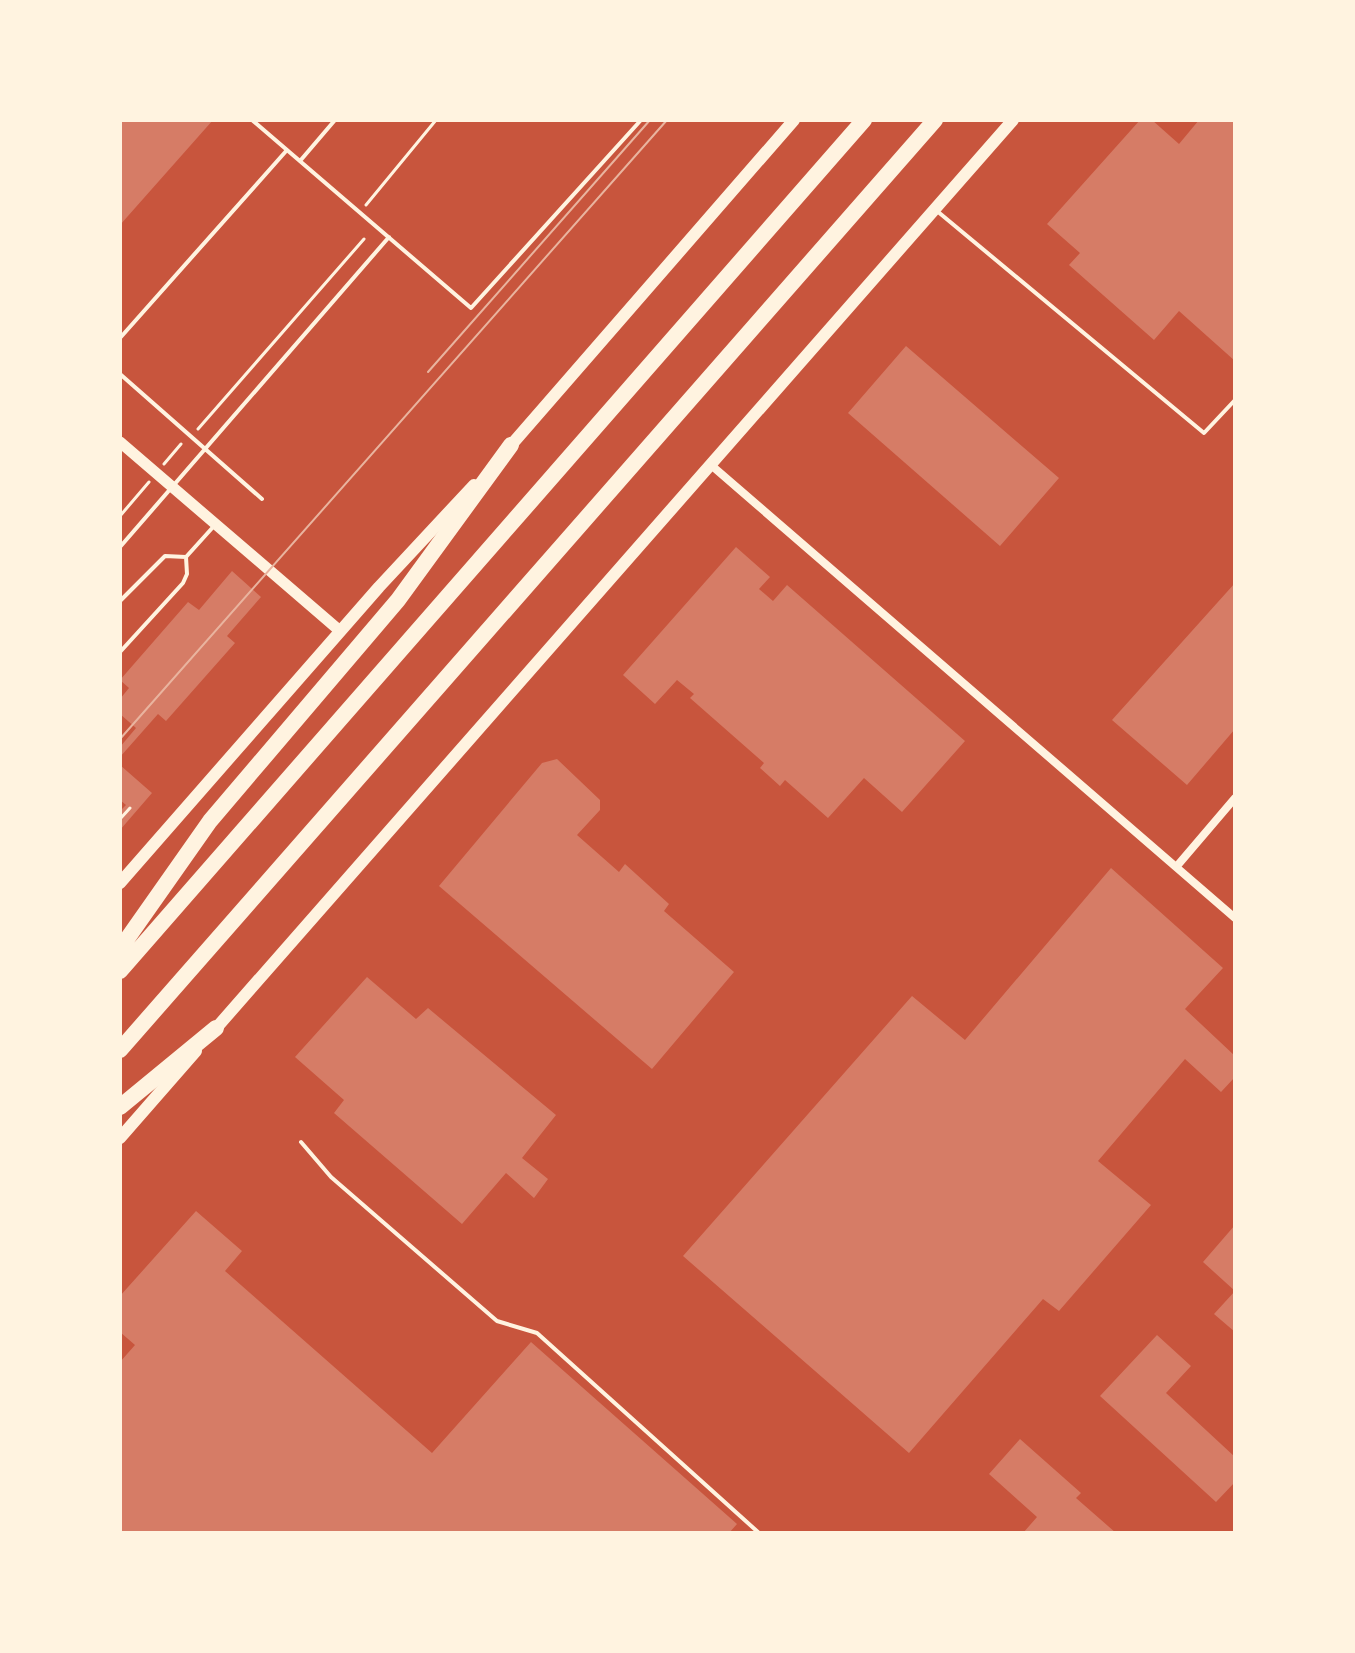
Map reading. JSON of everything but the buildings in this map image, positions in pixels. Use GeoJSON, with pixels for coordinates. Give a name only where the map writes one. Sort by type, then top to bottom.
{"type":"FeatureCollection","features":[{"type":"Feature","properties":{"kind":"highway"},"geometry":{"type":"LineString","coordinates":[[120,971],[864,120]]}},
{"type":"Feature","properties":{"kind":"highway"},"geometry":{"type":"LineString","coordinates":[[120,1050],[935,120]]}},
{"type":"Feature","properties":{"kind":"highway"},"geometry":{"type":"LineString","coordinates":[[120,949],[210,821],[398,600],[511,445]]}},
{"type":"Feature","properties":{"kind":"highway"},"geometry":{"type":"LineString","coordinates":[[120,1107],[216,1028]]}},
{"type":"Feature","properties":{"kind":"main road"},"geometry":{"type":"LineString","coordinates":[[120,883],[340,631],[511,445],[794,120]]}},
{"type":"Feature","properties":{"kind":"main road"},"geometry":{"type":"LineString","coordinates":[[120,1138],[1013,120]]}},
{"type":"Feature","properties":{"kind":"street"},"geometry":{"type":"LineString","coordinates":[[120,442],[340,631]]}},
{"type":"Feature","properties":{"kind":"street"},"geometry":{"type":"LineString","coordinates":[[711,465],[1235,918]]}},
{"type":"Feature","properties":{"kind":"street"},"geometry":{"type":"LineString","coordinates":[[1177,866],[1235,798]]}},
{"type":"Feature","properties":{"kind":"lane"},"geometry":{"type":"LineString","coordinates":[[252,120],[471,308],[638,121]]}},
{"type":"Feature","properties":{"kind":"lane"},"geometry":{"type":"LineString","coordinates":[[300,161],[335,120]]}},
{"type":"Feature","properties":{"kind":"lane"},"geometry":{"type":"LineString","coordinates":[[120,338],[287,150]]}},
{"type":"Feature","properties":{"kind":"lane"},"geometry":{"type":"LineString","coordinates":[[936,209],[1204,433],[1235,400]]}},
{"type":"Feature","properties":{"kind":"lane"},"geometry":{"type":"LineString","coordinates":[[120,547],[389,237]]}},
{"type":"Feature","properties":{"kind":"lane"},"geometry":{"type":"LineString","coordinates":[[120,374],[262,499]]}},
{"type":"Feature","properties":{"kind":"lane"},"geometry":{"type":"LineString","coordinates":[[120,652],[183,583],[187,574],[186,557],[216,524]]}},
{"type":"Feature","properties":{"kind":"lane"},"geometry":{"type":"LineString","coordinates":[[120,601],[165,556],[186,557]]}},
{"type":"Feature","properties":{"kind":"lane"},"geometry":{"type":"LineString","coordinates":[[301,1142],[331,1177],[497,1321],[537,1333],[759,1533]]}},
{"type":"Feature","properties":{"kind":"path"},"geometry":{"type":"LineString","coordinates":[[366,205],[436,120]]}},
{"type":"Feature","properties":{"kind":"path"},"geometry":{"type":"LineString","coordinates":[[198,429],[364,239]]}},
{"type":"Feature","properties":{"kind":"path"},"geometry":{"type":"LineString","coordinates":[[170,457],[181,444]]}},
{"type":"Feature","properties":{"kind":"path"},"geometry":{"type":"LineString","coordinates":[[120,516],[140,492]]}},
{"type":"Feature","properties":{"kind":"path"},"geometry":{"type":"LineString","coordinates":[[120,819],[130,808]]}},
{"type":"Feature","properties":{"kind":"tram line"},"geometry":{"type":"LineString","coordinates":[[428,372],[650,120]]}},
{"type":"Feature","properties":{"kind":"tram line"},"geometry":{"type":"LineString","coordinates":[[120,739],[667,120]]}}]}
